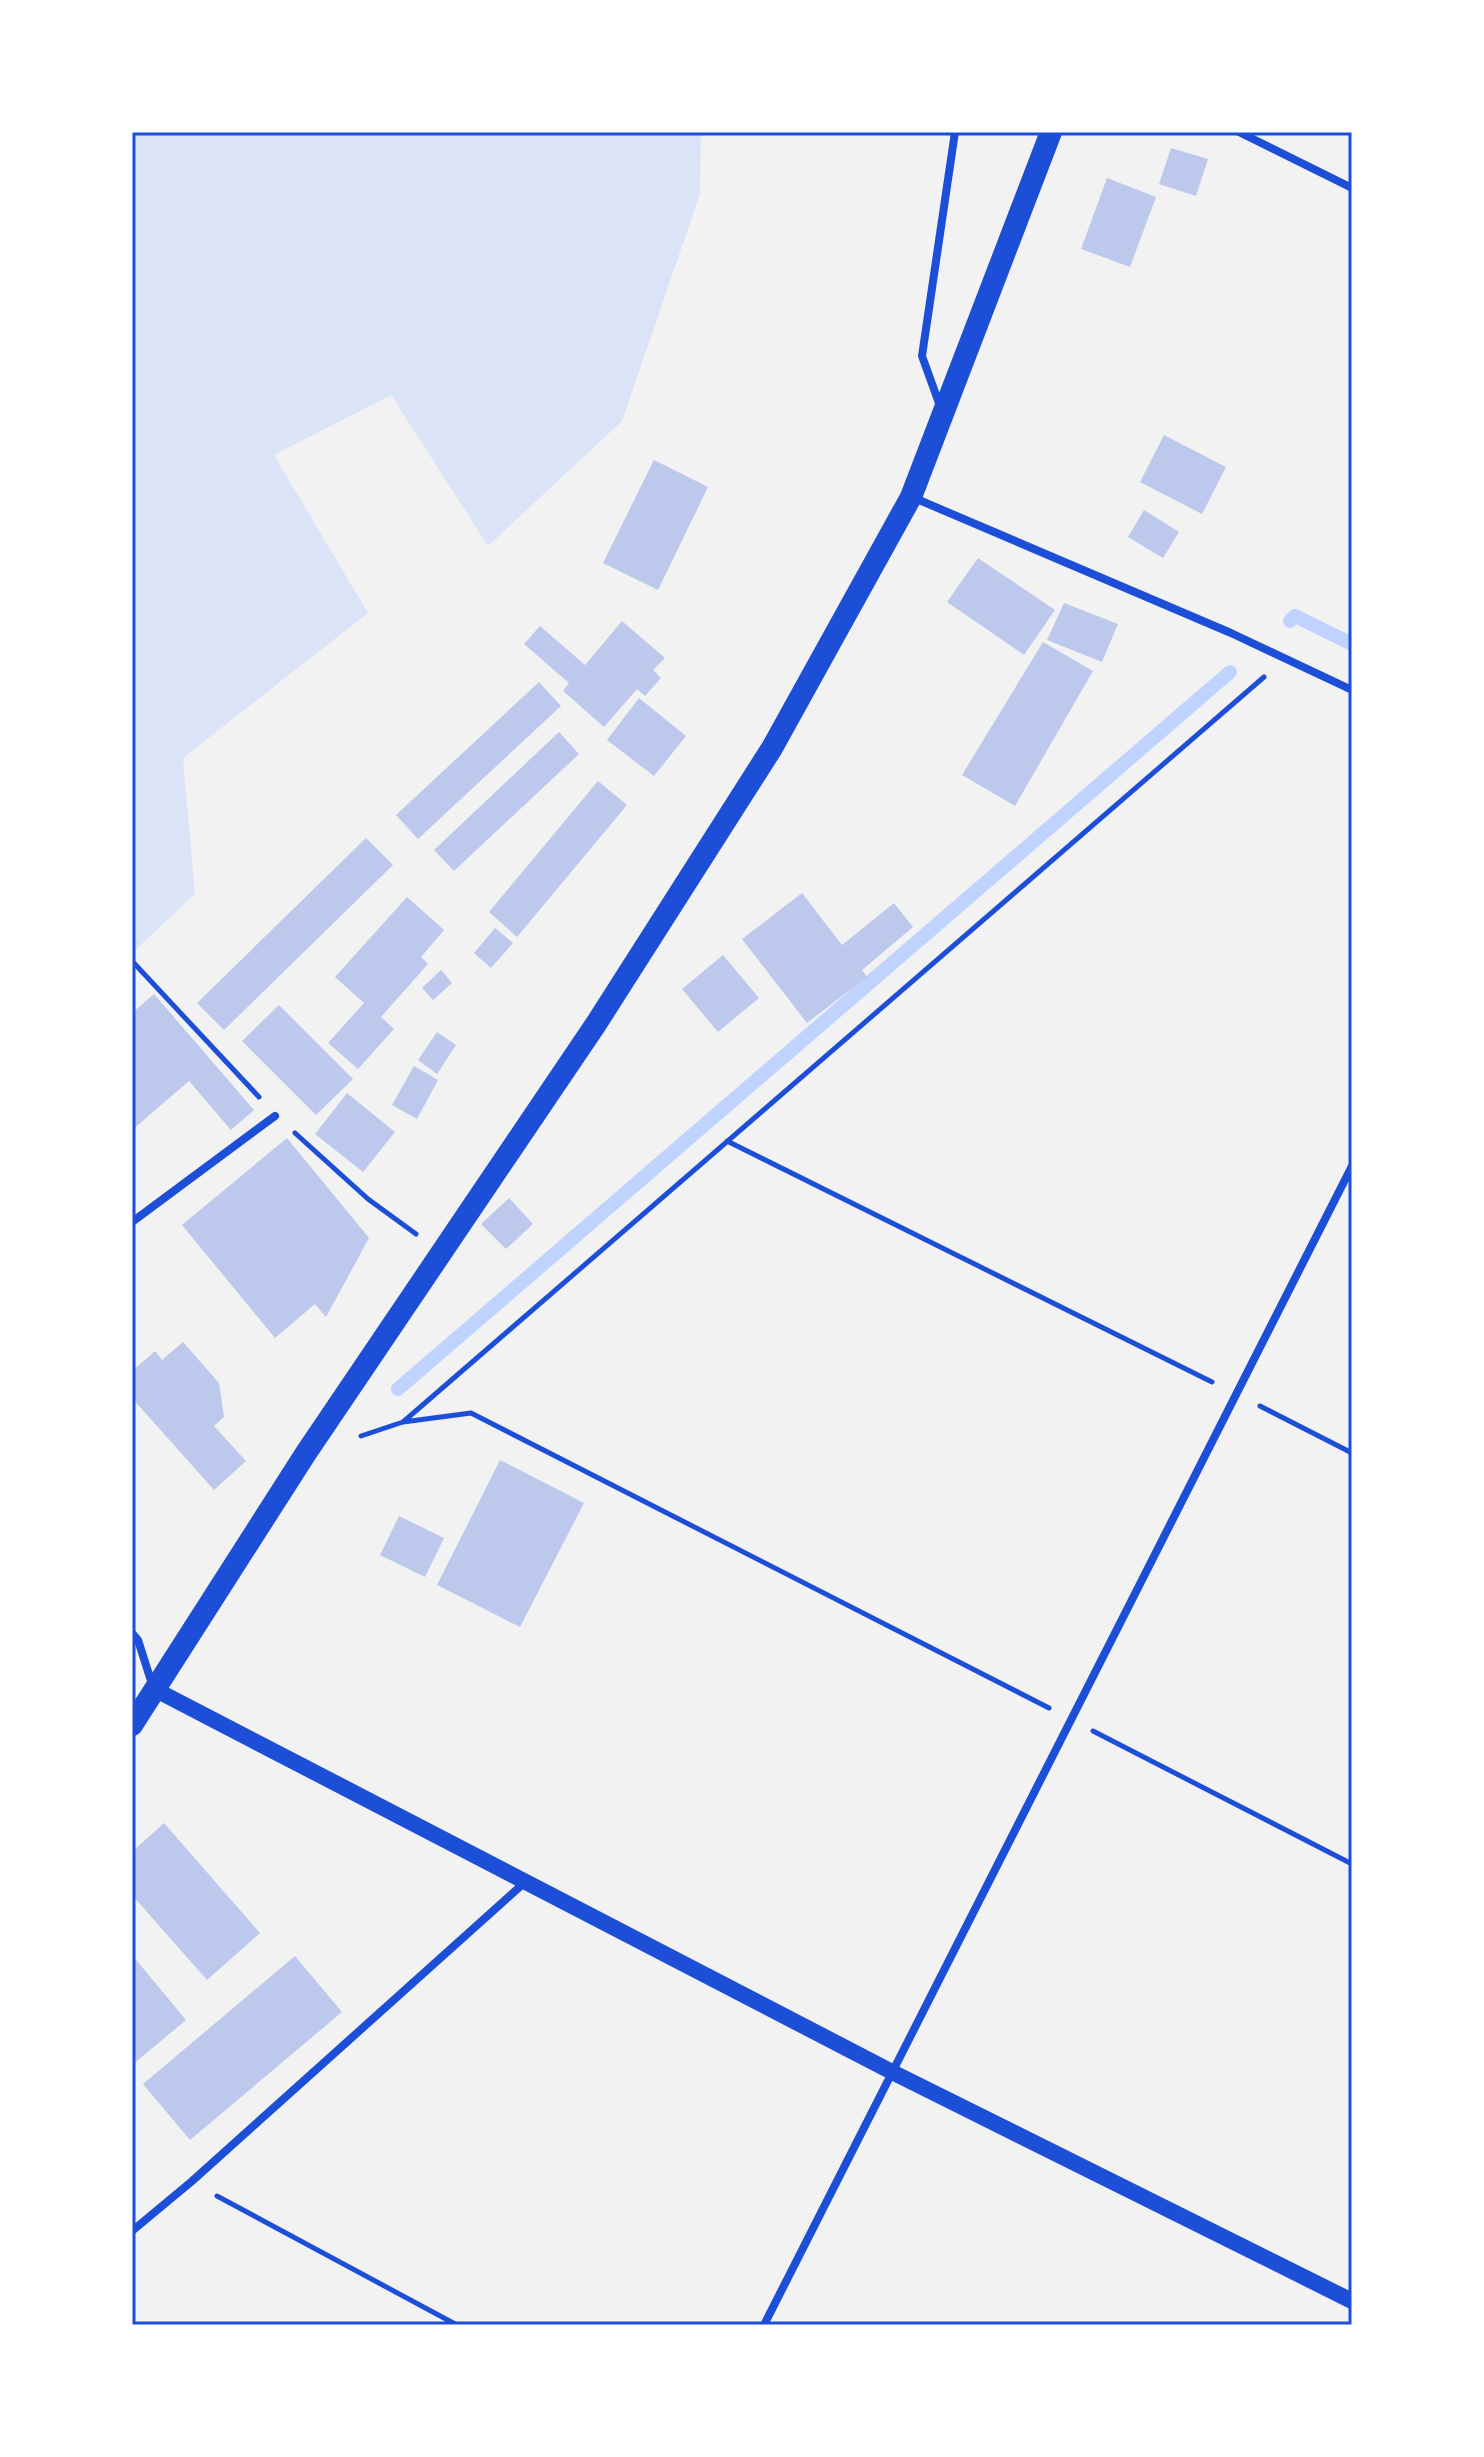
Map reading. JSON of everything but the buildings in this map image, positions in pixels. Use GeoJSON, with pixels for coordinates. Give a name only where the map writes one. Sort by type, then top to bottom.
{"type":"FeatureCollection","features":[{"type":"Feature","properties":{"kind":"highway"},"geometry":{"type":"LineString","coordinates":[[132,1725],[306,1453],[596,1024],[772,748],[911,497],[1051,132]]}},
{"type":"Feature","properties":{"kind":"main road"},"geometry":{"type":"LineString","coordinates":[[154,1689],[894,2073],[1352,2301]]}},
{"type":"Feature","properties":{"kind":"street"},"geometry":{"type":"LineString","coordinates":[[943,414],[922,356],[955,132]]}},
{"type":"Feature","properties":{"kind":"street"},"geometry":{"type":"LineString","coordinates":[[1239,132],[1352,188]]}},
{"type":"Feature","properties":{"kind":"street"},"geometry":{"type":"LineString","coordinates":[[911,497],[1286,657],[1352,690]]}},
{"type":"Feature","properties":{"kind":"street"},"geometry":{"type":"LineString","coordinates":[[132,1222],[275,1116]]}},
{"type":"Feature","properties":{"kind":"street"},"geometry":{"type":"LineString","coordinates":[[764,2325],[1352,1166]]}},
{"type":"Feature","properties":{"kind":"street"},"geometry":{"type":"LineString","coordinates":[[132,1633],[138,1640],[154,1689]]}},
{"type":"Feature","properties":{"kind":"street"},"geometry":{"type":"LineString","coordinates":[[132,2231],[191,2182],[524,1883]]}},
{"type":"Feature","properties":{"kind":"path"},"geometry":{"type":"LineString","coordinates":[[403,1422],[1286,657]]}},
{"type":"Feature","properties":{"kind":"path"},"geometry":{"type":"LineString","coordinates":[[132,961],[275,1116],[368,1199],[442,1253]]}},
{"type":"Feature","properties":{"kind":"path"},"geometry":{"type":"LineString","coordinates":[[727,1141],[1352,1453]]}},
{"type":"Feature","properties":{"kind":"path"},"geometry":{"type":"LineString","coordinates":[[306,1453],[403,1422],[471,1413],[1352,1864]]}},
{"type":"Feature","properties":{"kind":"path"},"geometry":{"type":"LineString","coordinates":[[191,2182],[457,2325]]}},
{"type":"Feature","properties":{"kind":"shaded area"},"geometry":{"type":"Polygon","coordinates":[[[132,132],[701,132],[700,194],[622,421],[488,546],[391,395],[274,455],[368,613],[183,758],[195,894],[132,953],[132,132]]]}},
{"type":"Feature","properties":{"kind":"waterway"},"geometry":{"type":"LineString","coordinates":[[1290,621],[1295,616],[1352,644]]}},
{"type":"Feature","properties":{"kind":"waterway"},"geometry":{"type":"LineString","coordinates":[[398,1389],[1230,672]]}}]}
